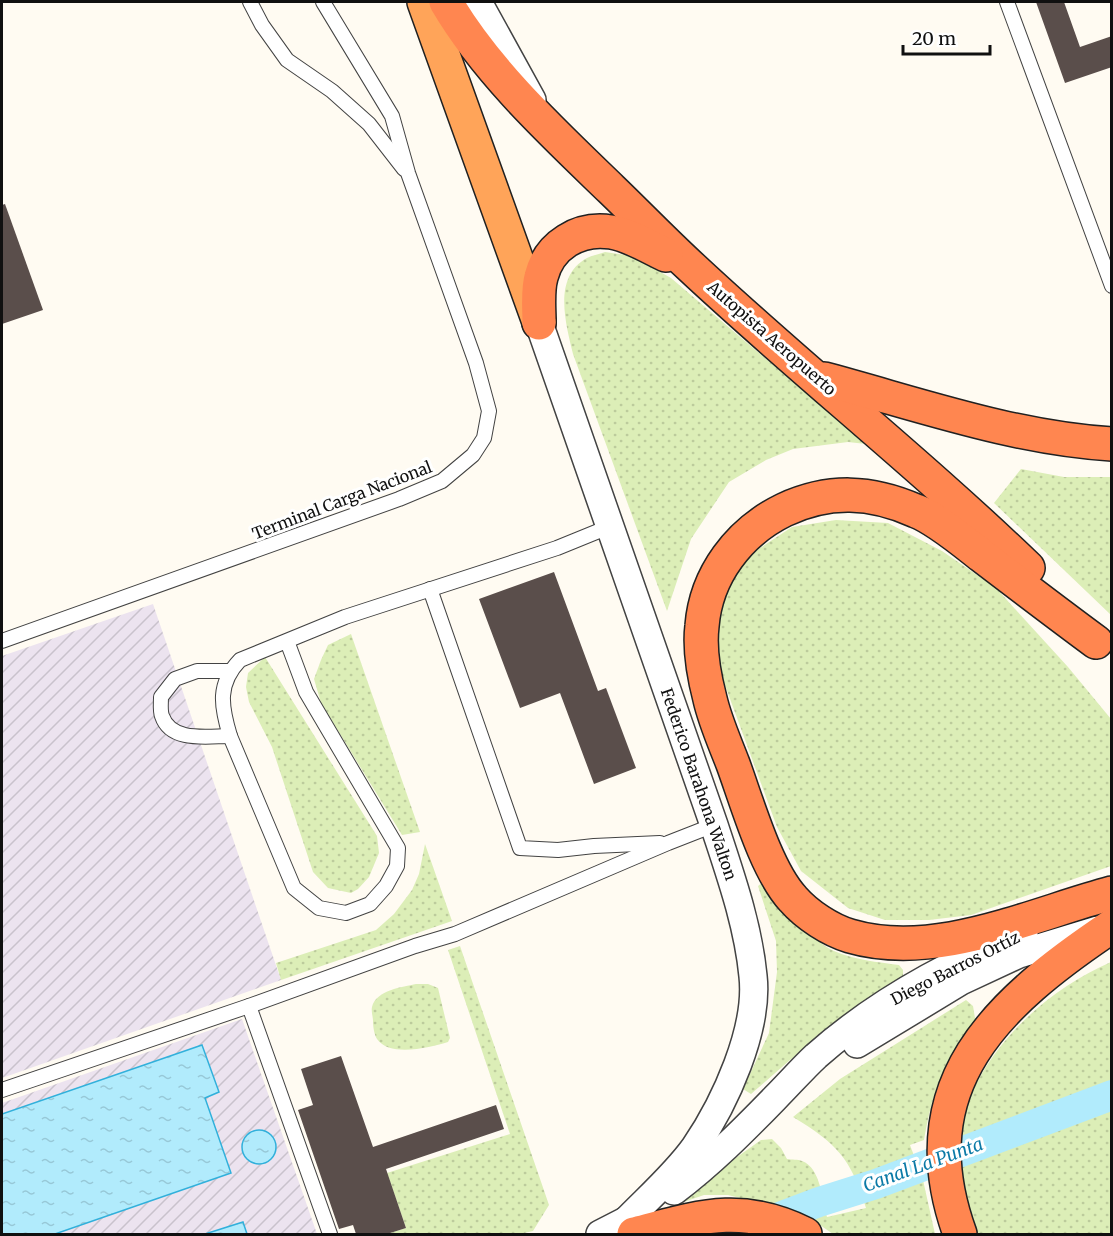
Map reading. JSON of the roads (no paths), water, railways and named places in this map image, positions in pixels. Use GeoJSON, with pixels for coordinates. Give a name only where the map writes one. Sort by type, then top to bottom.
{"type":"FeatureCollection","features":[{"type":"Feature","properties":{"kind":"highway"},"geometry":{"type":"LineString","coordinates":[[424,2],[539,323]]}},
{"type":"Feature","properties":{"kind":"highway","name":"Autopista Aeropuerto"},"geometry":{"type":"LineString","coordinates":[[446,2],[455,18],[494,68],[544,123],[690,266],[973,515],[1031,571],[1104,652]]}},
{"type":"Feature","properties":{"kind":"highway"},"geometry":{"type":"LineString","coordinates":[[539,323],[540,279],[545,264],[562,243],[576,235],[592,232],[618,234],[690,266]]}},
{"type":"Feature","properties":{"kind":"highway"},"geometry":{"type":"LineString","coordinates":[[816,377],[1015,430],[1061,439],[1112,444]]}},
{"type":"Feature","properties":{"kind":"highway"},"geometry":{"type":"LineString","coordinates":[[1104,652],[968,545],[919,512],[877,496],[848,494],[823,497],[795,506],[772,516],[748,533],[730,553],[717,573],[706,602],[701,649],[711,702],[754,822],[777,876],[792,899],[812,916],[848,936],[888,942],[932,942],[978,933],[1112,893]]}},
{"type":"Feature","properties":{"kind":"highway"},"geometry":{"type":"LineString","coordinates":[[960,1234],[946,1184],[943,1159],[945,1132],[958,1080],[982,1036],[1022,993],[1079,948],[1112,926]]}},
{"type":"Feature","properties":{"kind":"highway"},"geometry":{"type":"LineString","coordinates":[[619,1231],[713,1215],[734,1214],[773,1220],[800,1232]]}},
{"type":"Feature","properties":{"kind":"street"},"geometry":{"type":"LineString","coordinates":[[478,2],[544,123]]}},
{"type":"Feature","properties":{"kind":"street","name":"Federico Barahona Walton"},"geometry":{"type":"LineString","coordinates":[[539,323],[714,825],[736,893],[754,978],[752,1011],[745,1046],[719,1105],[694,1148],[619,1231]]}},
{"type":"Feature","properties":{"kind":"street","name":"Diego Barros Ortíz"},"geometry":{"type":"LineString","coordinates":[[619,1231],[676,1190],[720,1153],[816,1056],[904,990],[992,946],[1112,898]]}},
{"type":"Feature","properties":{"kind":"street","name":"Diego Barros Ortíz"},"geometry":{"type":"LineString","coordinates":[[761,1112],[852,1047],[961,981],[1019,954],[1112,926]]}},
{"type":"Feature","properties":{"kind":"lane"},"geometry":{"type":"LineString","coordinates":[[250,2],[262,26],[287,60],[332,91],[369,124],[408,173]]}},
{"type":"Feature","properties":{"kind":"lane"},"geometry":{"type":"LineString","coordinates":[[323,2],[392,116],[408,173]]}},
{"type":"Feature","properties":{"kind":"lane"},"geometry":{"type":"LineString","coordinates":[[1006,2],[1112,286]]}},
{"type":"Feature","properties":{"kind":"lane","name":"Terminal Carga Nacional"},"geometry":{"type":"LineString","coordinates":[[2,641],[399,499],[442,481],[473,454],[484,438],[489,411],[476,363],[408,173]]}},
{"type":"Feature","properties":{"kind":"lane"},"geometry":{"type":"LineString","coordinates":[[287,641],[306,692],[398,848],[397,866],[386,886],[370,904],[346,913],[319,908],[294,888],[230,736],[223,712],[223,690],[230,670],[240,660],[345,617],[557,548],[611,526]]}},
{"type":"Feature","properties":{"kind":"lane"},"geometry":{"type":"LineString","coordinates":[[430,589],[520,848],[558,850],[668,843]]}},
{"type":"Feature","properties":{"kind":"lane"},"geometry":{"type":"LineString","coordinates":[[230,670],[197,671],[176,678],[161,697],[162,716],[170,727],[185,737],[230,736]]}},
{"type":"Feature","properties":{"kind":"lane"},"geometry":{"type":"LineString","coordinates":[[2,1090],[455,934],[714,825]]}},
{"type":"Feature","properties":{"kind":"lane"},"geometry":{"type":"LineString","coordinates":[[249,1006],[330,1234]]}},
{"type":"Feature","properties":{"kind":"water"},"geometry":{"type":"Polygon","coordinates":[[[202,1045],[219,1092],[205,1098],[231,1173],[55,1234],[2,1234],[2,1114],[202,1045]]]}},
{"type":"Feature","properties":{"kind":"water"},"geometry":{"type":"Polygon","coordinates":[[[259,1130],[271,1135],[276,1147],[271,1159],[259,1164],[247,1159],[242,1147],[247,1135],[259,1130]]]}},
{"type":"Feature","properties":{"kind":"water"},"geometry":{"type":"Polygon","coordinates":[[[243,1222],[247,1234],[205,1234],[243,1222]]]}},
{"type":"Feature","properties":{"kind":"waterway","name":"Canal La Punta"},"geometry":{"type":"LineString","coordinates":[[734,1234],[819,1202],[876,1184],[1112,1095]]}}]}
